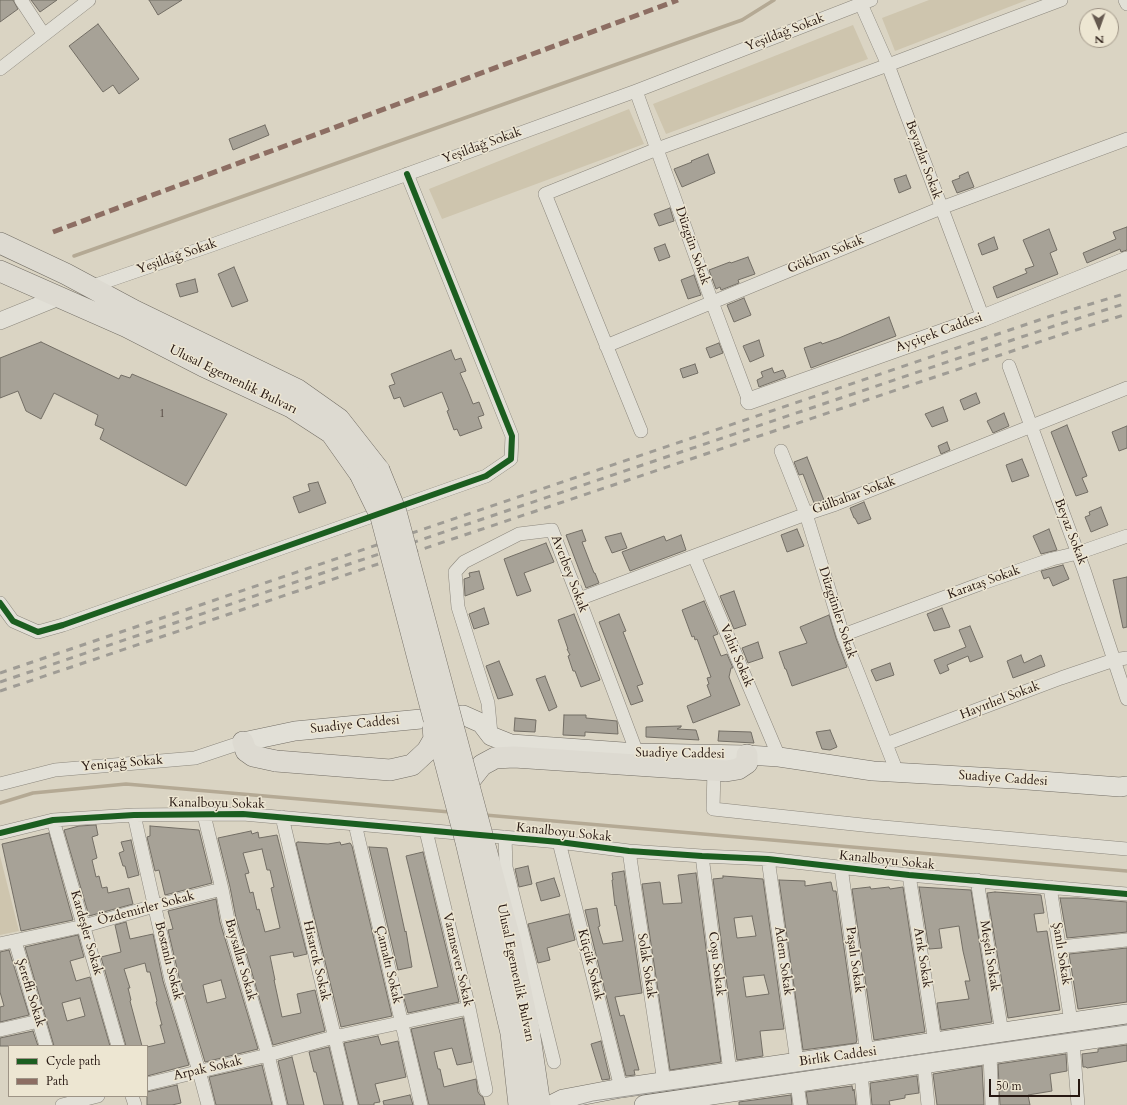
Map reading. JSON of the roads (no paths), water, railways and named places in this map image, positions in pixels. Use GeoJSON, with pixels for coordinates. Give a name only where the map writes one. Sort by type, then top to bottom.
{"type":"FeatureCollection","features":[{"type":"Feature","properties":{"kind":"main road","name":"Ulusal Egemenlik Bulvarı"},"geometry":{"type":"LineString","coordinates":[[0,243],[66,274],[148,318],[298,390],[339,419],[370,472],[432,715]]}},
{"type":"Feature","properties":{"kind":"main road","name":"Ulusal Egemenlik Bulvarı"},"geometry":{"type":"LineString","coordinates":[[0,271],[127,327],[203,366],[291,407],[331,433],[370,472]]}},
{"type":"Feature","properties":{"kind":"main road"},"geometry":{"type":"LineString","coordinates":[[370,472],[396,512],[467,784],[475,842]]}},
{"type":"Feature","properties":{"kind":"main road"},"geometry":{"type":"LineString","coordinates":[[432,715],[475,842]]}},
{"type":"Feature","properties":{"kind":"main road"},"geometry":{"type":"LineString","coordinates":[[244,742],[246,751],[253,756],[276,761],[390,770],[412,765],[427,752],[434,739],[432,715]]}},
{"type":"Feature","properties":{"kind":"main road","name":"Suadiye Caddesi"},"geometry":{"type":"LineString","coordinates":[[244,742],[295,731],[463,715],[481,723],[491,736],[511,744],[637,753],[779,757],[873,771],[1120,787],[1127,786]]}},
{"type":"Feature","properties":{"kind":"main road"},"geometry":{"type":"LineString","coordinates":[[467,784],[482,765],[495,758],[514,757],[726,771],[738,769],[747,763],[747,755]]}},
{"type":"Feature","properties":{"kind":"main road","name":"Ulusal Egemenlik Bulvarı"},"geometry":{"type":"LineString","coordinates":[[475,842],[510,939],[529,1030],[540,1105]]}},
{"type":"Feature","properties":{"kind":"main road","name":"Ulusal Egemenlik Bulvarı"},"geometry":{"type":"LineString","coordinates":[[475,842],[511,1033],[519,1105]]}},
{"type":"Feature","properties":{"kind":"main road","name":"Birlik Caddesi"},"geometry":{"type":"LineString","coordinates":[[557,1102],[621,1088],[1127,1014]]}},
{"type":"Feature","properties":{"kind":"main road","name":"Birlik Caddesi"},"geometry":{"type":"LineString","coordinates":[[644,1105],[706,1100],[797,1083],[1127,1034]]}},
{"type":"Feature","properties":{"kind":"main road"},"geometry":{"type":"LineString","coordinates":[[534,1067],[557,1102]]}},
{"type":"Feature","properties":{"kind":"street"},"geometry":{"type":"LineString","coordinates":[[21,0],[44,35]]}},
{"type":"Feature","properties":{"kind":"street"},"geometry":{"type":"LineString","coordinates":[[0,69],[89,0]]}},
{"type":"Feature","properties":{"kind":"street"},"geometry":{"type":"LineString","coordinates":[[641,431],[545,194],[657,149],[1061,0]]}},
{"type":"Feature","properties":{"kind":"street"},"geometry":{"type":"LineString","coordinates":[[1125,0],[1127,4]]}},
{"type":"Feature","properties":{"kind":"street","name":"Beyazlar Sokak"},"geometry":{"type":"LineString","coordinates":[[866,2],[888,65],[983,318]]}},
{"type":"Feature","properties":{"kind":"street","name":"Yeşildağ Sokak"},"geometry":{"type":"LineString","coordinates":[[90,288],[636,91],[866,2]]}},
{"type":"Feature","properties":{"kind":"street","name":"Düzgün Sokak"},"geometry":{"type":"LineString","coordinates":[[636,91],[749,401]]}},
{"type":"Feature","properties":{"kind":"street","name":"Gökhan Sokak"},"geometry":{"type":"LineString","coordinates":[[606,346],[941,208],[1127,139]]}},
{"type":"Feature","properties":{"kind":"street"},"geometry":{"type":"LineString","coordinates":[[0,603],[13,621],[38,632],[44,631],[486,476],[511,459],[512,436],[407,174]]}},
{"type":"Feature","properties":{"kind":"street","name":"Ayçiçek Caddesi"},"geometry":{"type":"LineString","coordinates":[[749,401],[983,318],[1127,260]]}},
{"type":"Feature","properties":{"kind":"street"},"geometry":{"type":"LineString","coordinates":[[0,321],[59,297]]}},
{"type":"Feature","properties":{"kind":"street","name":"Beyaz Sokak"},"geometry":{"type":"LineString","coordinates":[[1009,366],[1078,553],[1121,659],[1127,699]]}},
{"type":"Feature","properties":{"kind":"street","name":"Gülbahar Sokak"},"geometry":{"type":"LineString","coordinates":[[579,599],[836,504],[1127,388]]}},
{"type":"Feature","properties":{"kind":"street","name":"Düzgünler Sokak"},"geometry":{"type":"LineString","coordinates":[[781,451],[806,514],[843,635],[897,772]]}},
{"type":"Feature","properties":{"kind":"street","name":"Avcıbey Sokak"},"geometry":{"type":"LineString","coordinates":[[491,736],[488,702],[458,607],[455,572],[464,562],[519,534],[552,530],[637,753]]}},
{"type":"Feature","properties":{"kind":"street","name":"Karataş Sokak"},"geometry":{"type":"LineString","coordinates":[[843,635],[980,584],[1052,559],[1078,553],[1127,536]]}},
{"type":"Feature","properties":{"kind":"street","name":"Vahit Sokak"},"geometry":{"type":"LineString","coordinates":[[694,556],[779,757]]}},
{"type":"Feature","properties":{"kind":"street","name":"Hayırlıel Sokak"},"geometry":{"type":"LineString","coordinates":[[886,744],[1061,678],[1121,659]]}},
{"type":"Feature","properties":{"kind":"street","name":"Yeniçağ Sokak"},"geometry":{"type":"LineString","coordinates":[[0,784],[55,770],[195,758],[244,742]]}},
{"type":"Feature","properties":{"kind":"street"},"geometry":{"type":"LineString","coordinates":[[714,770],[713,809],[872,826],[1127,849]]}},
{"type":"Feature","properties":{"kind":"street","name":"Baysallar Sokak"},"geometry":{"type":"LineString","coordinates":[[204,814],[228,920],[268,1055],[280,1105]]}},
{"type":"Feature","properties":{"kind":"street","name":"Kanalboyu Sokak"},"geometry":{"type":"LineString","coordinates":[[0,833],[53,820],[134,815],[243,814],[559,842],[628,851],[768,859],[910,875],[1127,894]]}},
{"type":"Feature","properties":{"kind":"street","name":"Bostanlı Sokak"},"geometry":{"type":"LineString","coordinates":[[134,815],[171,980],[208,1105]]}},
{"type":"Feature","properties":{"kind":"street","name":"Hisarcık Sokak"},"geometry":{"type":"LineString","coordinates":[[282,817],[351,1105]]}},
{"type":"Feature","properties":{"kind":"street","name":"Kardeşler Sokak"},"geometry":{"type":"LineString","coordinates":[[53,820],[118,1045]]}},
{"type":"Feature","properties":{"kind":"street","name":"Çamaltı Sokak"},"geometry":{"type":"LineString","coordinates":[[356,824],[421,1105]]}},
{"type":"Feature","properties":{"kind":"street","name":"Vatansever Sokak"},"geometry":{"type":"LineString","coordinates":[[426,831],[469,1008],[486,1090]]}},
{"type":"Feature","properties":{"kind":"street"},"geometry":{"type":"LineString","coordinates":[[505,838],[506,867],[554,1062]]}},
{"type":"Feature","properties":{"kind":"street","name":"Küçük Sokak"},"geometry":{"type":"LineString","coordinates":[[559,842],[621,1088]]}},
{"type":"Feature","properties":{"kind":"street","name":"Solak Sokak"},"geometry":{"type":"LineString","coordinates":[[628,851],[664,1082]]}},
{"type":"Feature","properties":{"kind":"street","name":"Coşu Sokak"},"geometry":{"type":"LineString","coordinates":[[702,856],[730,1072]]}},
{"type":"Feature","properties":{"kind":"street","name":"Adem Sokak"},"geometry":{"type":"LineString","coordinates":[[768,859],[797,1062]]}},
{"type":"Feature","properties":{"kind":"street","name":"Paşalı Sokak"},"geometry":{"type":"LineString","coordinates":[[841,867],[867,1053]]}},
{"type":"Feature","properties":{"kind":"street","name":"Arık Sokak"},"geometry":{"type":"LineString","coordinates":[[910,875],[935,1042]]}},
{"type":"Feature","properties":{"kind":"street","name":"Meşeli Sokak"},"geometry":{"type":"LineString","coordinates":[[977,880],[1002,1033]]}},
{"type":"Feature","properties":{"kind":"street","name":"Şanlı Sokak"},"geometry":{"type":"LineString","coordinates":[[1050,887],[1071,1022]]}},
{"type":"Feature","properties":{"kind":"street","name":"Özdemirler Sokak"},"geometry":{"type":"LineString","coordinates":[[0,944],[84,926],[222,889]]}},
{"type":"Feature","properties":{"kind":"street"},"geometry":{"type":"LineString","coordinates":[[1060,947],[1127,940]]}},
{"type":"Feature","properties":{"kind":"street","name":"Şerefli Sokak"},"geometry":{"type":"LineString","coordinates":[[15,941],[46,1045]]}},
{"type":"Feature","properties":{"kind":"street","name":"Arpak Sokak"},"geometry":{"type":"LineString","coordinates":[[148,1084],[268,1055],[334,1036],[469,1008]]}},
{"type":"Feature","properties":{"kind":"street"},"geometry":{"type":"LineString","coordinates":[[0,1030],[39,1021]]}},
{"type":"Feature","properties":{"kind":"street"},"geometry":{"type":"LineString","coordinates":[[1073,1042],[1078,1105]]}},
{"type":"Feature","properties":{"kind":"street"},"geometry":{"type":"LineString","coordinates":[[990,1054],[992,1105]]}},
{"type":"Feature","properties":{"kind":"street"},"geometry":{"type":"LineString","coordinates":[[924,1064],[928,1105]]}},
{"type":"Feature","properties":{"kind":"street"},"geometry":{"type":"LineString","coordinates":[[861,1073],[864,1105]]}},
{"type":"Feature","properties":{"kind":"street"},"geometry":{"type":"LineString","coordinates":[[797,1083],[800,1105]]}},
{"type":"Feature","properties":{"kind":"street"},"geometry":{"type":"LineString","coordinates":[[63,1105],[94,1097]]}},
{"type":"Feature","properties":{"kind":"waterway"},"geometry":{"type":"LineString","coordinates":[[74,256],[742,20],[774,0]]}},
{"type":"Feature","properties":{"kind":"waterway"},"geometry":{"type":"LineString","coordinates":[[0,803],[33,793],[126,784],[450,812]]}},
{"type":"Feature","properties":{"kind":"waterway"},"geometry":{"type":"LineString","coordinates":[[485,815],[1127,871]]}},
{"type":"Feature","properties":{"kind":"tram line"},"geometry":{"type":"LineString","coordinates":[[578,1105],[593,1101],[1127,1025]]}},
{"type":"Feature","properties":{"kind":"railway"},"geometry":{"type":"LineString","coordinates":[[0,673],[1051,316],[1127,293]]}},
{"type":"Feature","properties":{"kind":"railway"},"geometry":{"type":"LineString","coordinates":[[0,682],[1054,326],[1127,303]]}},
{"type":"Feature","properties":{"kind":"railway"},"geometry":{"type":"LineString","coordinates":[[0,691],[1057,336],[1127,314]]}}]}
